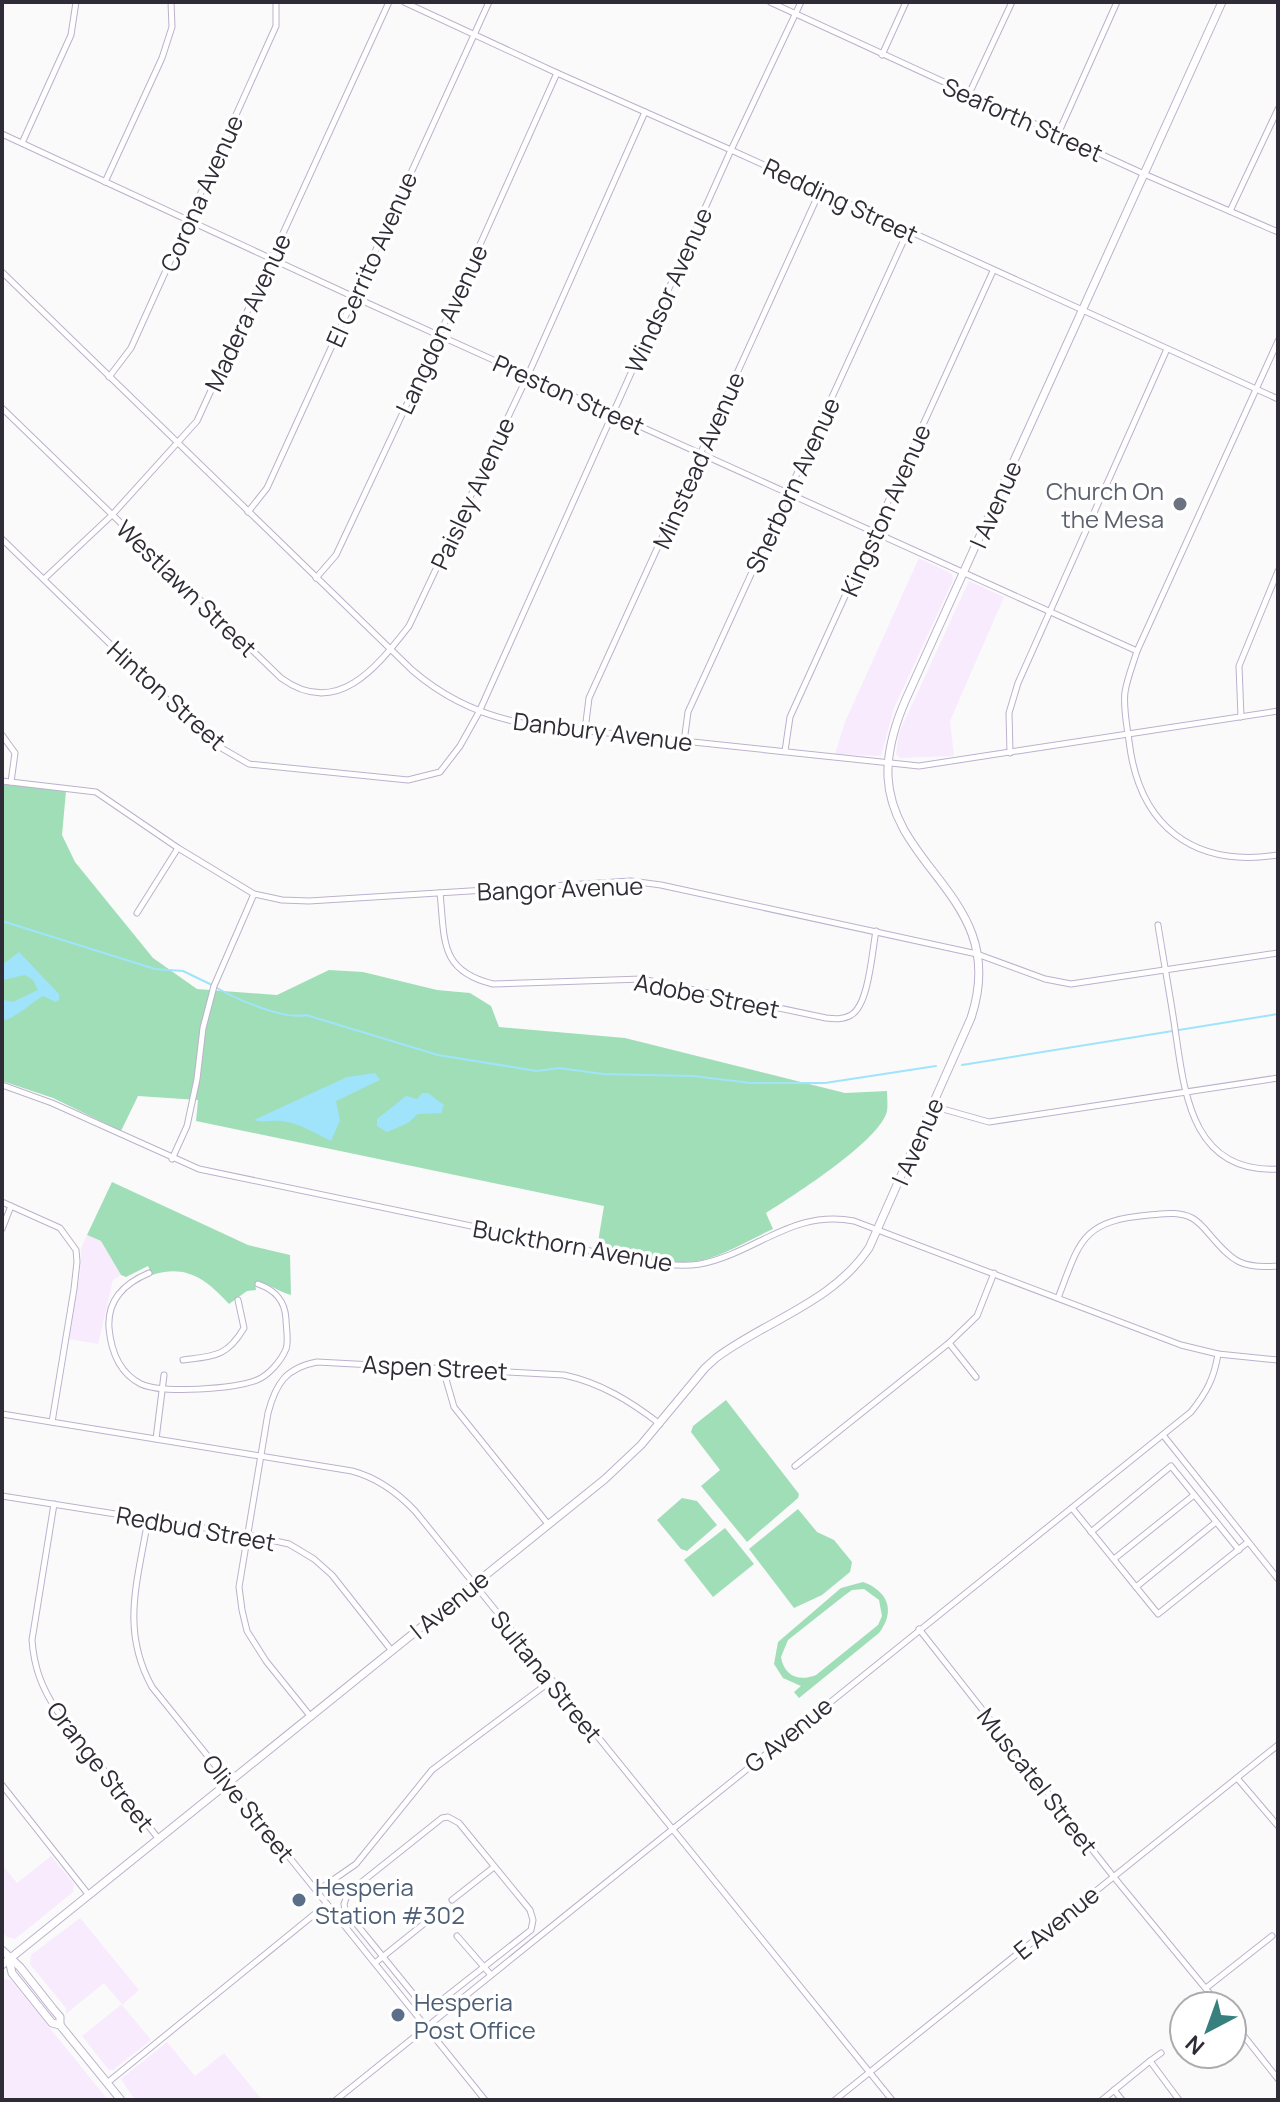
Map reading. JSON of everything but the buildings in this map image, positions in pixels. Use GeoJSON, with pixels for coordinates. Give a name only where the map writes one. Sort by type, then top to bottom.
{"type":"FeatureCollection","features":[{"type":"Feature","properties":{"kind":"main road","name":"I Avenue"},"geometry":{"type":"LineString","coordinates":[[6,1962],[613,1472],[660,1424],[716,1358],[822,1296],[843,1280],[863,1257],[975,1006],[978,978],[977,954],[970,925],[959,903],[914,844],[899,818],[891,793],[889,764],[895,725],[1222,2]]}},
{"type":"Feature","properties":{"kind":"main road"},"geometry":{"type":"LineString","coordinates":[[2,1950],[12,1973],[52,2023],[60,2025],[121,2100]]}},
{"type":"Feature","properties":{"kind":"street"},"geometry":{"type":"LineString","coordinates":[[22,143],[71,35],[76,2]]}},
{"type":"Feature","properties":{"kind":"street"},"geometry":{"type":"LineString","coordinates":[[105,182],[162,58],[172,27],[171,2]]}},
{"type":"Feature","properties":{"kind":"street","name":"Corona Avenue"},"geometry":{"type":"LineString","coordinates":[[109,377],[131,348],[276,26],[276,2]]}},
{"type":"Feature","properties":{"kind":"street","name":"Madera Avenue"},"geometry":{"type":"LineString","coordinates":[[44,579],[112,515],[197,421],[389,2]]}},
{"type":"Feature","properties":{"kind":"street","name":"Redding Street"},"geometry":{"type":"LineString","coordinates":[[404,2],[1278,399]]}},
{"type":"Feature","properties":{"kind":"street","name":"El Cerrito Avenue"},"geometry":{"type":"LineString","coordinates":[[248,512],[267,488],[489,2]]}},
{"type":"Feature","properties":{"kind":"street","name":"Seaforth Street"},"geometry":{"type":"LineString","coordinates":[[770,2],[1144,174],[1278,232]]}},
{"type":"Feature","properties":{"kind":"street","name":"Windsor Avenue"},"geometry":{"type":"LineString","coordinates":[[479,712],[731,150],[801,2]]}},
{"type":"Feature","properties":{"kind":"street"},"geometry":{"type":"LineString","coordinates":[[882,55],[906,2]]}},
{"type":"Feature","properties":{"kind":"street"},"geometry":{"type":"LineString","coordinates":[[969,94],[1012,2]]}},
{"type":"Feature","properties":{"kind":"street"},"geometry":{"type":"LineString","coordinates":[[1058,134],[1117,2]]}},
{"type":"Feature","properties":{"kind":"street","name":"Langdon Avenue"},"geometry":{"type":"LineString","coordinates":[[316,578],[336,555],[557,73]]}},
{"type":"Feature","properties":{"kind":"street"},"geometry":{"type":"LineString","coordinates":[[1230,211],[1278,109]]}},
{"type":"Feature","properties":{"kind":"street","name":"Paisley Avenue"},"geometry":{"type":"LineString","coordinates":[[391,650],[409,626],[528,375],[645,112]]}},
{"type":"Feature","properties":{"kind":"street","name":"Preston Street"},"geometry":{"type":"LineString","coordinates":[[2,134],[439,336],[1137,651]]}},
{"type":"Feature","properties":{"kind":"street","name":"Minstead Avenue"},"geometry":{"type":"LineString","coordinates":[[585,730],[589,698],[820,191]]}},
{"type":"Feature","properties":{"kind":"street","name":"Sherborn Avenue"},"geometry":{"type":"LineString","coordinates":[[684,742],[688,712],[908,231]]}},
{"type":"Feature","properties":{"kind":"street","name":"Kingston Avenue"},"geometry":{"type":"LineString","coordinates":[[785,751],[790,717],[993,271]]}},
{"type":"Feature","properties":{"kind":"street","name":"Danbury Avenue"},"geometry":{"type":"LineString","coordinates":[[2,272],[391,650],[435,689],[479,712],[528,724],[919,766],[1278,711]]}},
{"type":"Feature","properties":{"kind":"street"},"geometry":{"type":"LineString","coordinates":[[1278,341],[1137,651],[1125,693],[1137,785],[1148,807],[1163,826],[1189,843],[1221,854],[1255,859],[1278,855]]}},
{"type":"Feature","properties":{"kind":"street"},"geometry":{"type":"LineString","coordinates":[[1010,753],[1009,713],[1018,683],[1167,349]]}},
{"type":"Feature","properties":{"kind":"street","name":"Westlawn Street"},"geometry":{"type":"LineString","coordinates":[[2,408],[275,672],[297,687],[329,692],[356,684],[391,650]]}},
{"type":"Feature","properties":{"kind":"street","name":"Hinton Street"},"geometry":{"type":"LineString","coordinates":[[2,539],[211,742],[249,764],[408,780],[440,772],[460,746],[479,712]]}},
{"type":"Feature","properties":{"kind":"street"},"geometry":{"type":"LineString","coordinates":[[1241,717],[1239,666],[1278,571]]}},
{"type":"Feature","properties":{"kind":"street"},"geometry":{"type":"LineString","coordinates":[[2,735],[15,753],[11,782]]}},
{"type":"Feature","properties":{"kind":"street","name":"Bangor Avenue"},"geometry":{"type":"LineString","coordinates":[[2,781],[96,792],[178,848],[254,894],[282,900],[309,901],[631,881],[977,954],[1045,979],[1071,984],[1278,953]]}},
{"type":"Feature","properties":{"kind":"street"},"geometry":{"type":"LineString","coordinates":[[137,913],[178,848]]}},
{"type":"Feature","properties":{"kind":"street","name":"Adobe Street"},"geometry":{"type":"LineString","coordinates":[[440,893],[445,942],[451,959],[471,979],[493,984],[642,979],[826,1018],[842,1019],[853,1015],[863,1001],[876,931]]}},
{"type":"Feature","properties":{"kind":"street"},"geometry":{"type":"LineString","coordinates":[[172,1159],[187,1126],[203,1028],[214,986],[254,894]]}},
{"type":"Feature","properties":{"kind":"street"},"geometry":{"type":"LineString","coordinates":[[1158,925],[1184,1092],[1194,1122],[1210,1143],[1228,1157],[1248,1166],[1278,1169]]}},
{"type":"Feature","properties":{"kind":"street"},"geometry":{"type":"LineString","coordinates":[[932,1106],[989,1122],[1278,1078]]}},
{"type":"Feature","properties":{"kind":"street","name":"Buckthorn Avenue"},"geometry":{"type":"LineString","coordinates":[[2,1085],[52,1103],[172,1159],[224,1175],[629,1259],[671,1265],[710,1261],[788,1227],[814,1220],[842,1219],[878,1229],[1181,1345],[1218,1354],[1278,1360]]}},
{"type":"Feature","properties":{"kind":"street"},"geometry":{"type":"LineString","coordinates":[[2,1202],[60,1228],[76,1250],[74,1289],[52,1422]]}},
{"type":"Feature","properties":{"kind":"street"},"geometry":{"type":"LineString","coordinates":[[2,1229],[11,1206]]}},
{"type":"Feature","properties":{"kind":"street"},"geometry":{"type":"LineString","coordinates":[[1058,1298],[1078,1246],[1094,1228],[1122,1217],[1173,1213],[1192,1218],[1237,1263],[1255,1268],[1278,1266]]}},
{"type":"Feature","properties":{"kind":"street"},"geometry":{"type":"LineString","coordinates":[[149,1273],[124,1286],[113,1303],[109,1323],[113,1354],[127,1373],[143,1385],[183,1390],[256,1381],[268,1374],[287,1347],[286,1312],[282,1300],[272,1289],[258,1284]]}},
{"type":"Feature","properties":{"kind":"street"},"geometry":{"type":"LineString","coordinates":[[795,1466],[949,1343],[977,1316],[994,1273]]}},
{"type":"Feature","properties":{"kind":"street"},"geometry":{"type":"LineString","coordinates":[[183,1360],[216,1356],[235,1343],[244,1328],[238,1300]]}},
{"type":"Feature","properties":{"kind":"street"},"geometry":{"type":"LineString","coordinates":[[949,1343],[976,1377]]}},
{"type":"Feature","properties":{"kind":"street","name":"G Avenue"},"geometry":{"type":"LineString","coordinates":[[336,2100],[1191,1412],[1206,1393],[1214,1376],[1218,1354]]}},
{"type":"Feature","properties":{"kind":"street","name":"Aspen Street"},"geometry":{"type":"LineString","coordinates":[[311,1717],[266,1661],[247,1631],[239,1587],[274,1391],[285,1377],[300,1366],[317,1362],[536,1372],[585,1380],[630,1402],[660,1424]]}},
{"type":"Feature","properties":{"kind":"street"},"geometry":{"type":"LineString","coordinates":[[443,1369],[454,1407],[548,1524]]}},
{"type":"Feature","properties":{"kind":"street"},"geometry":{"type":"LineString","coordinates":[[156,1439],[164,1375]]}},
{"type":"Feature","properties":{"kind":"street","name":"Sultana Street"},"geometry":{"type":"LineString","coordinates":[[2,1414],[352,1471],[376,1479],[399,1494],[892,2100]]}},
{"type":"Feature","properties":{"kind":"street"},"geometry":{"type":"LineString","coordinates":[[1163,1435],[1278,1579]]}},
{"type":"Feature","properties":{"kind":"street"},"geometry":{"type":"LineString","coordinates":[[1091,1532],[1171,1466],[1239,1550]]}},
{"type":"Feature","properties":{"kind":"street"},"geometry":{"type":"LineString","coordinates":[[1114,1559],[1194,1495]]}},
{"type":"Feature","properties":{"kind":"street","name":"Redbud Street"},"geometry":{"type":"LineString","coordinates":[[2,1496],[289,1544],[314,1559],[332,1575],[392,1651]]}},
{"type":"Feature","properties":{"kind":"street","name":"Orange Street"},"geometry":{"type":"LineString","coordinates":[[54,1504],[32,1640],[33,1660],[43,1690],[57,1711],[158,1838]]}},
{"type":"Feature","properties":{"kind":"street"},"geometry":{"type":"LineString","coordinates":[[1072,1508],[1158,1614],[1248,1542]]}},
{"type":"Feature","properties":{"kind":"street","name":"Olive Street"},"geometry":{"type":"LineString","coordinates":[[148,1519],[133,1627],[140,1665],[152,1687],[485,2100]]}},
{"type":"Feature","properties":{"kind":"street"},"geometry":{"type":"LineString","coordinates":[[1136,1587],[1216,1521]]}},
{"type":"Feature","properties":{"kind":"street","name":"Muscatel Street"},"geometry":{"type":"LineString","coordinates":[[919,1629],[1113,1876],[1206,1988]]}},
{"type":"Feature","properties":{"kind":"street"},"geometry":{"type":"LineString","coordinates":[[317,1891],[356,1864],[432,1770],[551,1681]]}},
{"type":"Feature","properties":{"kind":"street","name":"E Avenue"},"geometry":{"type":"LineString","coordinates":[[835,2100],[1278,1745]]}},
{"type":"Feature","properties":{"kind":"street"},"geometry":{"type":"LineString","coordinates":[[1237,1778],[1278,1826]]}},
{"type":"Feature","properties":{"kind":"street"},"geometry":{"type":"LineString","coordinates":[[2,1785],[88,1894]]}},
{"type":"Feature","properties":{"kind":"street"},"geometry":{"type":"LineString","coordinates":[[448,1817],[459,1823],[530,1910],[533,1920],[531,1930],[438,2003],[429,2005],[419,2001],[383,1956],[345,1910],[345,1898],[442,1818],[448,1817]]}},
{"type":"Feature","properties":{"kind":"street"},"geometry":{"type":"LineString","coordinates":[[452,1900],[494,1867]]}},
{"type":"Feature","properties":{"kind":"street"},"geometry":{"type":"LineString","coordinates":[[107,2083],[327,1904]]}},
{"type":"Feature","properties":{"kind":"street"},"geometry":{"type":"LineString","coordinates":[[375,1963],[426,1922]]}},
{"type":"Feature","properties":{"kind":"street"},"geometry":{"type":"LineString","coordinates":[[457,1936],[491,1975]]}},
{"type":"Feature","properties":{"kind":"street"},"geometry":{"type":"LineString","coordinates":[[1206,1988],[1272,1936]]}},
{"type":"Feature","properties":{"kind":"street"},"geometry":{"type":"LineString","coordinates":[[1248,2041],[1278,2079]]}},
{"type":"Feature","properties":{"kind":"street"},"geometry":{"type":"LineString","coordinates":[[1102,2100],[1161,2053]]}},
{"type":"Feature","properties":{"kind":"street"},"geometry":{"type":"LineString","coordinates":[[1150,2061],[1179,2100]]}},
{"type":"Feature","properties":{"kind":"street"},"geometry":{"type":"LineString","coordinates":[[1114,2090],[1122,2100]]}},
{"type":"Feature","properties":{"kind":"shaded area"},"geometry":{"type":"Polygon","coordinates":[[[919,558],[952,574],[953,580],[894,708],[881,756],[835,754],[845,722],[919,558]]]}},
{"type":"Feature","properties":{"kind":"shaded area"},"geometry":{"type":"Polygon","coordinates":[[[969,581],[1004,597],[950,721],[954,756],[900,758],[896,754],[899,733],[969,581]]]}},
{"type":"Feature","properties":{"kind":"shaded area"},"geometry":{"type":"Polygon","coordinates":[[[87,1235],[101,1241],[121,1275],[113,1280],[98,1344],[69,1339],[80,1274],[81,1248],[87,1235]]]}},
{"type":"Feature","properties":{"kind":"shaded area"},"geometry":{"type":"Polygon","coordinates":[[[51,1856],[74,1884],[73,1892],[15,1939],[7,1937],[2,1931],[2,1865],[17,1883],[51,1856]]]}},
{"type":"Feature","properties":{"kind":"shaded area"},"geometry":{"type":"Polygon","coordinates":[[[80,1918],[139,1990],[122,2005],[151,2040],[113,2070],[109,2070],[82,2036],[122,2004],[104,1983],[66,2014],[66,2008],[30,1964],[31,1955],[80,1918]]]}},
{"type":"Feature","properties":{"kind":"shaded area"},"geometry":{"type":"Polygon","coordinates":[[[2,1979],[11,1980],[108,2100],[2,2100],[2,1979]]]}},
{"type":"Feature","properties":{"kind":"shaded area"},"geometry":{"type":"Polygon","coordinates":[[[167,2042],[195,2076],[224,2053],[262,2100],[135,2100],[121,2079],[167,2042]]]}},
{"type":"Feature","properties":{"kind":"green space"},"geometry":{"type":"Polygon","coordinates":[[[2,784],[66,791],[62,835],[75,862],[153,958],[197,989],[277,995],[329,970],[363,972],[437,990],[470,993],[491,1006],[499,1027],[625,1038],[845,1093],[887,1091],[887,1111],[881,1123],[853,1152],[766,1213],[773,1229],[730,1250],[690,1262],[650,1260],[597,1248],[604,1206],[196,1121],[198,1100],[138,1096],[121,1131],[53,1098],[2,1081],[2,784]]]}},
{"type":"Feature","properties":{"kind":"green space"},"geometry":{"type":"Polygon","coordinates":[[[112,1182],[248,1245],[290,1255],[291,1295],[255,1282],[256,1290],[247,1291],[229,1304],[212,1287],[185,1273],[175,1271],[152,1275],[148,1266],[126,1277],[121,1275],[101,1241],[87,1235],[112,1182]]]}},
{"type":"Feature","properties":{"kind":"green space"},"geometry":{"type":"Polygon","coordinates":[[[726,1400],[799,1494],[747,1542],[701,1486],[720,1470],[691,1432],[693,1426],[726,1400]]]}},
{"type":"Feature","properties":{"kind":"green space"},"geometry":{"type":"Polygon","coordinates":[[[682,1498],[697,1501],[717,1525],[687,1551],[681,1549],[657,1520],[682,1498]]]}},
{"type":"Feature","properties":{"kind":"green space"},"geometry":{"type":"Polygon","coordinates":[[[798,1509],[817,1532],[834,1540],[852,1562],[850,1572],[822,1595],[794,1608],[749,1549],[798,1509]]]}},
{"type":"Feature","properties":{"kind":"green space"},"geometry":{"type":"Polygon","coordinates":[[[725,1528],[754,1564],[713,1597],[684,1560],[725,1528]]]}},
{"type":"Feature","properties":{"kind":"green space"},"geometry":{"type":"Polygon","coordinates":[[[863,1582],[884,1596],[888,1610],[884,1625],[879,1633],[799,1698],[794,1692],[801,1686],[783,1678],[774,1664],[778,1642],[841,1588],[863,1582]],[[864,1589],[852,1590],[845,1595],[788,1640],[781,1657],[785,1669],[798,1677],[816,1675],[878,1625],[882,1616],[879,1600],[864,1589]]]}},
{"type":"Feature","properties":{"kind":"water"},"geometry":{"type":"Polygon","coordinates":[[[19,952],[59,994],[59,1000],[56,1002],[43,996],[5,1020],[2,1018],[4,1000],[13,1002],[38,990],[33,980],[25,975],[2,980],[2,965],[19,952]]]}},
{"type":"Feature","properties":{"kind":"water"},"geometry":{"type":"Polygon","coordinates":[[[375,1073],[380,1080],[336,1101],[340,1120],[331,1141],[294,1124],[254,1120],[347,1077],[375,1073]]]}},
{"type":"Feature","properties":{"kind":"water"},"geometry":{"type":"Polygon","coordinates":[[[422,1093],[428,1093],[444,1105],[441,1113],[418,1114],[408,1123],[387,1132],[377,1126],[377,1119],[406,1096],[417,1099],[422,1093]]]}},
{"type":"Feature","properties":{"kind":"waterway"},"geometry":{"type":"LineString","coordinates":[[2,921],[155,969],[183,971],[212,985]]}},
{"type":"Feature","properties":{"kind":"waterway"},"geometry":{"type":"LineString","coordinates":[[217,988],[274,1012],[306,1015],[438,1055],[537,1071],[559,1068],[603,1074],[693,1076],[751,1083],[825,1083],[936,1066]]}},
{"type":"Feature","properties":{"kind":"waterway"},"geometry":{"type":"LineString","coordinates":[[962,1065],[1278,1014]]}},
{"type":"Feature","properties":{"kind":"place","name":"Church On the Mesa"},"geometry":{"type":"Point","coordinates":[1180,504]}},
{"type":"Feature","properties":{"kind":"place","name":"Hesperia Station #302"},"geometry":{"type":"Point","coordinates":[299,1900]}},
{"type":"Feature","properties":{"kind":"place","name":"Hesperia Post Office"},"geometry":{"type":"Point","coordinates":[398,2015]}}]}
